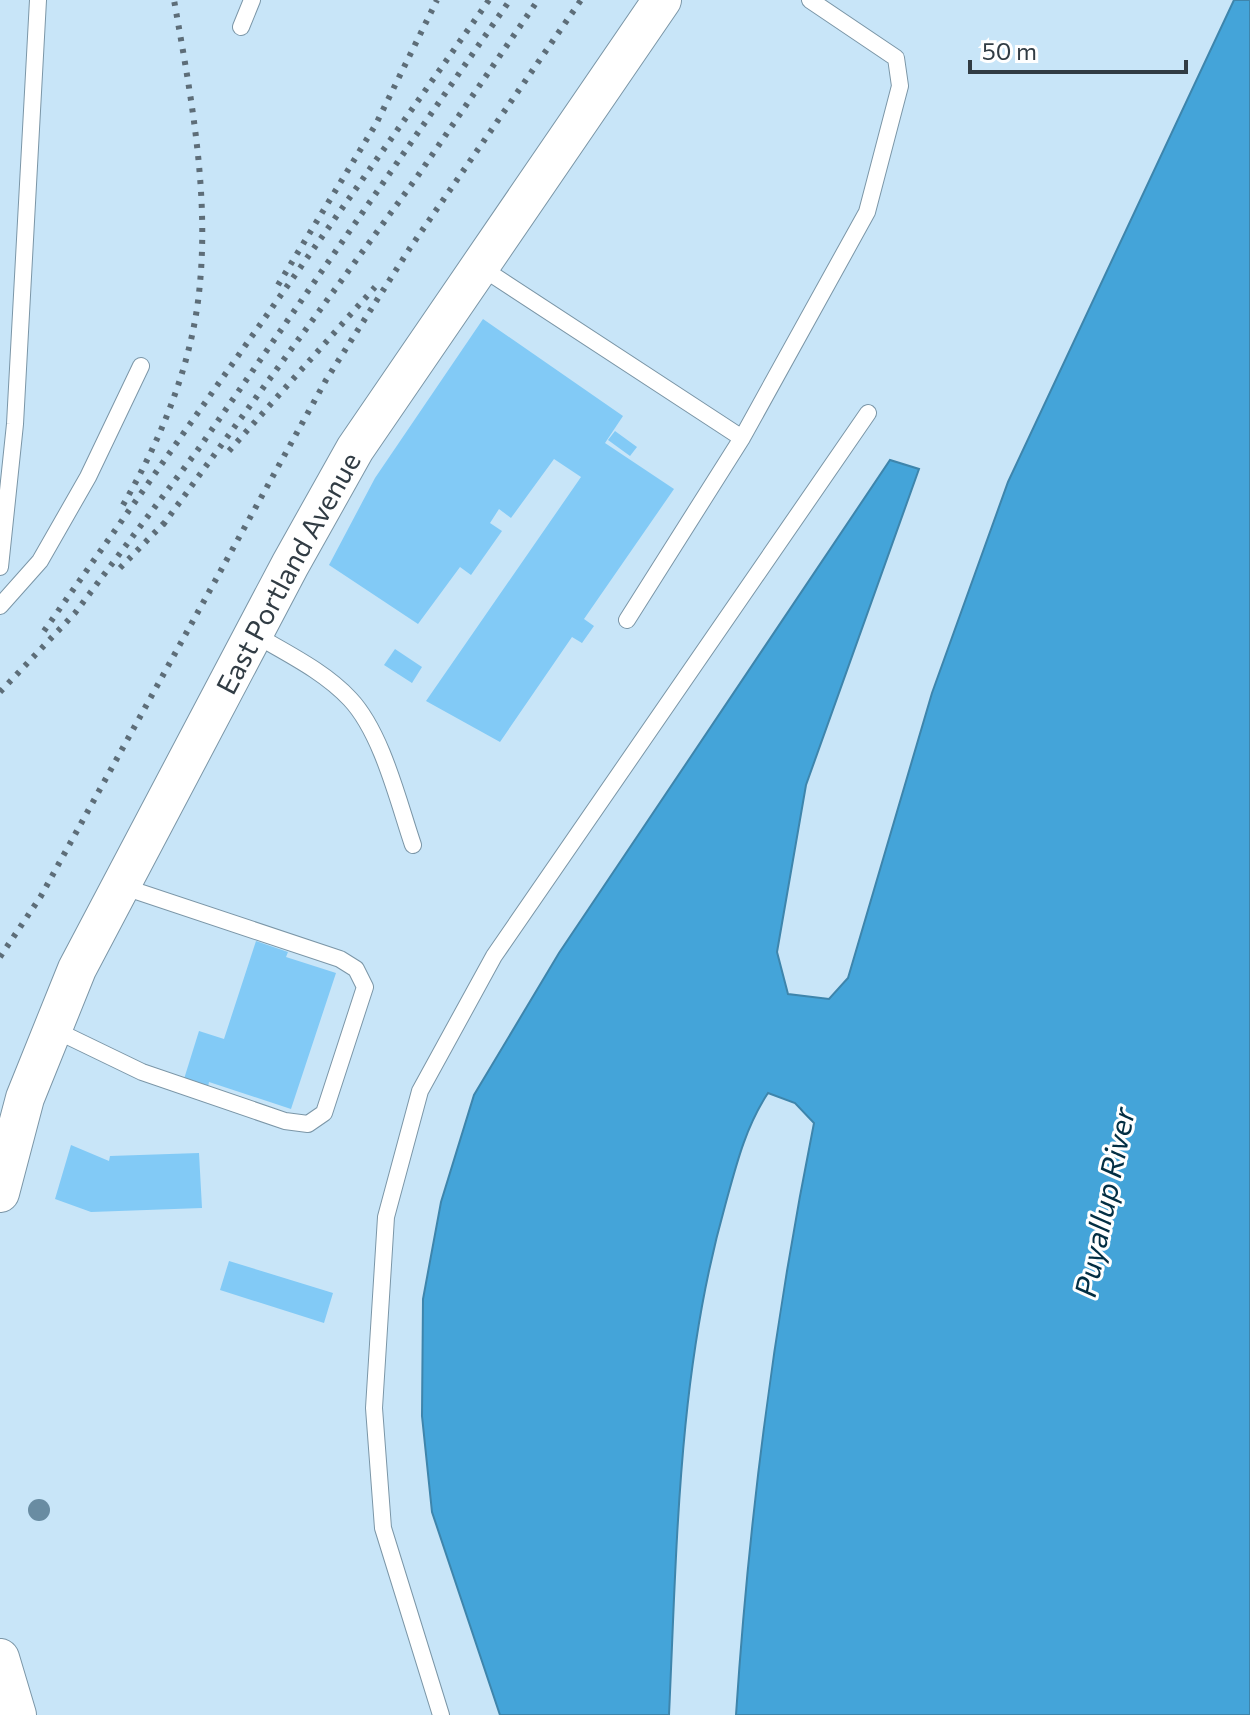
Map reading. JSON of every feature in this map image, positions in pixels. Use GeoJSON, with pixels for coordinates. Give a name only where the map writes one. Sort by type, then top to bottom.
{"type":"FeatureCollection","features":[{"type":"Feature","properties":{"kind":"street","name":"East Portland Avenue"},"geometry":{"type":"LineString","coordinates":[[0,1193],[25,1098],[77,969],[355,449],[662,0]]}},
{"type":"Feature","properties":{"kind":"street"},"geometry":{"type":"LineString","coordinates":[[0,1658],[17,1715]]}},
{"type":"Feature","properties":{"kind":"lane"},"geometry":{"type":"LineString","coordinates":[[0,567],[15,424],[38,0]]}},
{"type":"Feature","properties":{"kind":"lane"},"geometry":{"type":"LineString","coordinates":[[241,27],[252,0]]}},
{"type":"Feature","properties":{"kind":"lane"},"geometry":{"type":"LineString","coordinates":[[627,620],[742,438],[867,212],[900,86],[896,58],[810,0]]}},
{"type":"Feature","properties":{"kind":"lane"},"geometry":{"type":"LineString","coordinates":[[479,266],[742,438]]}},
{"type":"Feature","properties":{"kind":"lane"},"geometry":{"type":"LineString","coordinates":[[0,606],[40,561],[88,477],[141,366]]}},
{"type":"Feature","properties":{"kind":"lane"},"geometry":{"type":"LineString","coordinates":[[441,1715],[383,1528],[374,1408],[386,1217],[420,1091],[494,956],[868,413]]}},
{"type":"Feature","properties":{"kind":"lane"},"geometry":{"type":"LineString","coordinates":[[254,634],[315,671],[351,700],[375,741],[413,845]]}},
{"type":"Feature","properties":{"kind":"lane"},"geometry":{"type":"LineString","coordinates":[[53,1029],[142,1072],[285,1121],[308,1124],[324,1113],[365,987],[356,969],[340,959],[121,886]]}},
{"type":"Feature","properties":{"kind":"water","name":"Puyallup River"},"geometry":{"type":"Polygon","coordinates":[[[1234,0],[1250,0],[1250,1715],[736,1715],[748,1566],[765,1418],[787,1270],[814,1123],[795,1103],[768,1093],[753,1120],[737,1162],[709,1269],[698,1332],[682,1459],[669,1715],[500,1715],[432,1512],[422,1416],[423,1299],[441,1202],[474,1095],[559,953],[890,460],[919,469],[806,785],[777,952],[788,994],[829,999],[848,978],[932,693],[1008,482],[1234,0]]]}},
{"type":"Feature","properties":{"kind":"building"},"geometry":{"type":"Polygon","coordinates":[[[483,319],[623,416],[605,443],[674,489],[584,619],[594,626],[582,643],[572,637],[500,742],[426,701],[581,477],[554,459],[511,518],[499,509],[490,523],[502,531],[471,575],[460,567],[418,624],[329,565],[375,478],[483,319]]]}},
{"type":"Feature","properties":{"kind":"building"},"geometry":{"type":"Polygon","coordinates":[[[615,431],[637,447],[630,456],[608,440],[615,431]]]}},
{"type":"Feature","properties":{"kind":"building"},"geometry":{"type":"Polygon","coordinates":[[[395,649],[422,667],[412,683],[384,665],[395,649]]]}},
{"type":"Feature","properties":{"kind":"building"},"geometry":{"type":"Polygon","coordinates":[[[256,941],[288,952],[286,957],[336,973],[291,1109],[209,1082],[208,1087],[184,1079],[199,1031],[224,1039],[256,941]]]}},
{"type":"Feature","properties":{"kind":"building"},"geometry":{"type":"Polygon","coordinates":[[[71,1145],[109,1161],[110,1156],[199,1153],[202,1208],[91,1212],[55,1199],[71,1145]]]}},
{"type":"Feature","properties":{"kind":"building"},"geometry":{"type":"Polygon","coordinates":[[[229,1261],[333,1293],[324,1323],[220,1290],[229,1261]]]}},
{"type":"Feature","properties":{"kind":"railway"},"geometry":{"type":"LineString","coordinates":[[123,505],[172,403],[189,348],[199,293],[202,219],[197,146],[174,0]]}},
{"type":"Feature","properties":{"kind":"railway"},"geometry":{"type":"LineString","coordinates":[[278,285],[376,124],[437,0]]}},
{"type":"Feature","properties":{"kind":"railway"},"geometry":{"type":"LineString","coordinates":[[44,631],[489,0]]}},
{"type":"Feature","properties":{"kind":"railway"},"geometry":{"type":"LineString","coordinates":[[0,692],[75,613],[197,451],[510,0]]}},
{"type":"Feature","properties":{"kind":"railway"},"geometry":{"type":"LineString","coordinates":[[163,525],[417,177],[538,0]]}},
{"type":"Feature","properties":{"kind":"railway"},"geometry":{"type":"LineString","coordinates":[[0,957],[41,896],[326,380],[410,248],[581,0]]}},
{"type":"Feature","properties":{"kind":"railway"},"geometry":{"type":"LineString","coordinates":[[229,451],[375,287]]}},
{"type":"Feature","properties":{"kind":"railway"},"geometry":{"type":"LineString","coordinates":[[120,568],[170,517]]}}]}
